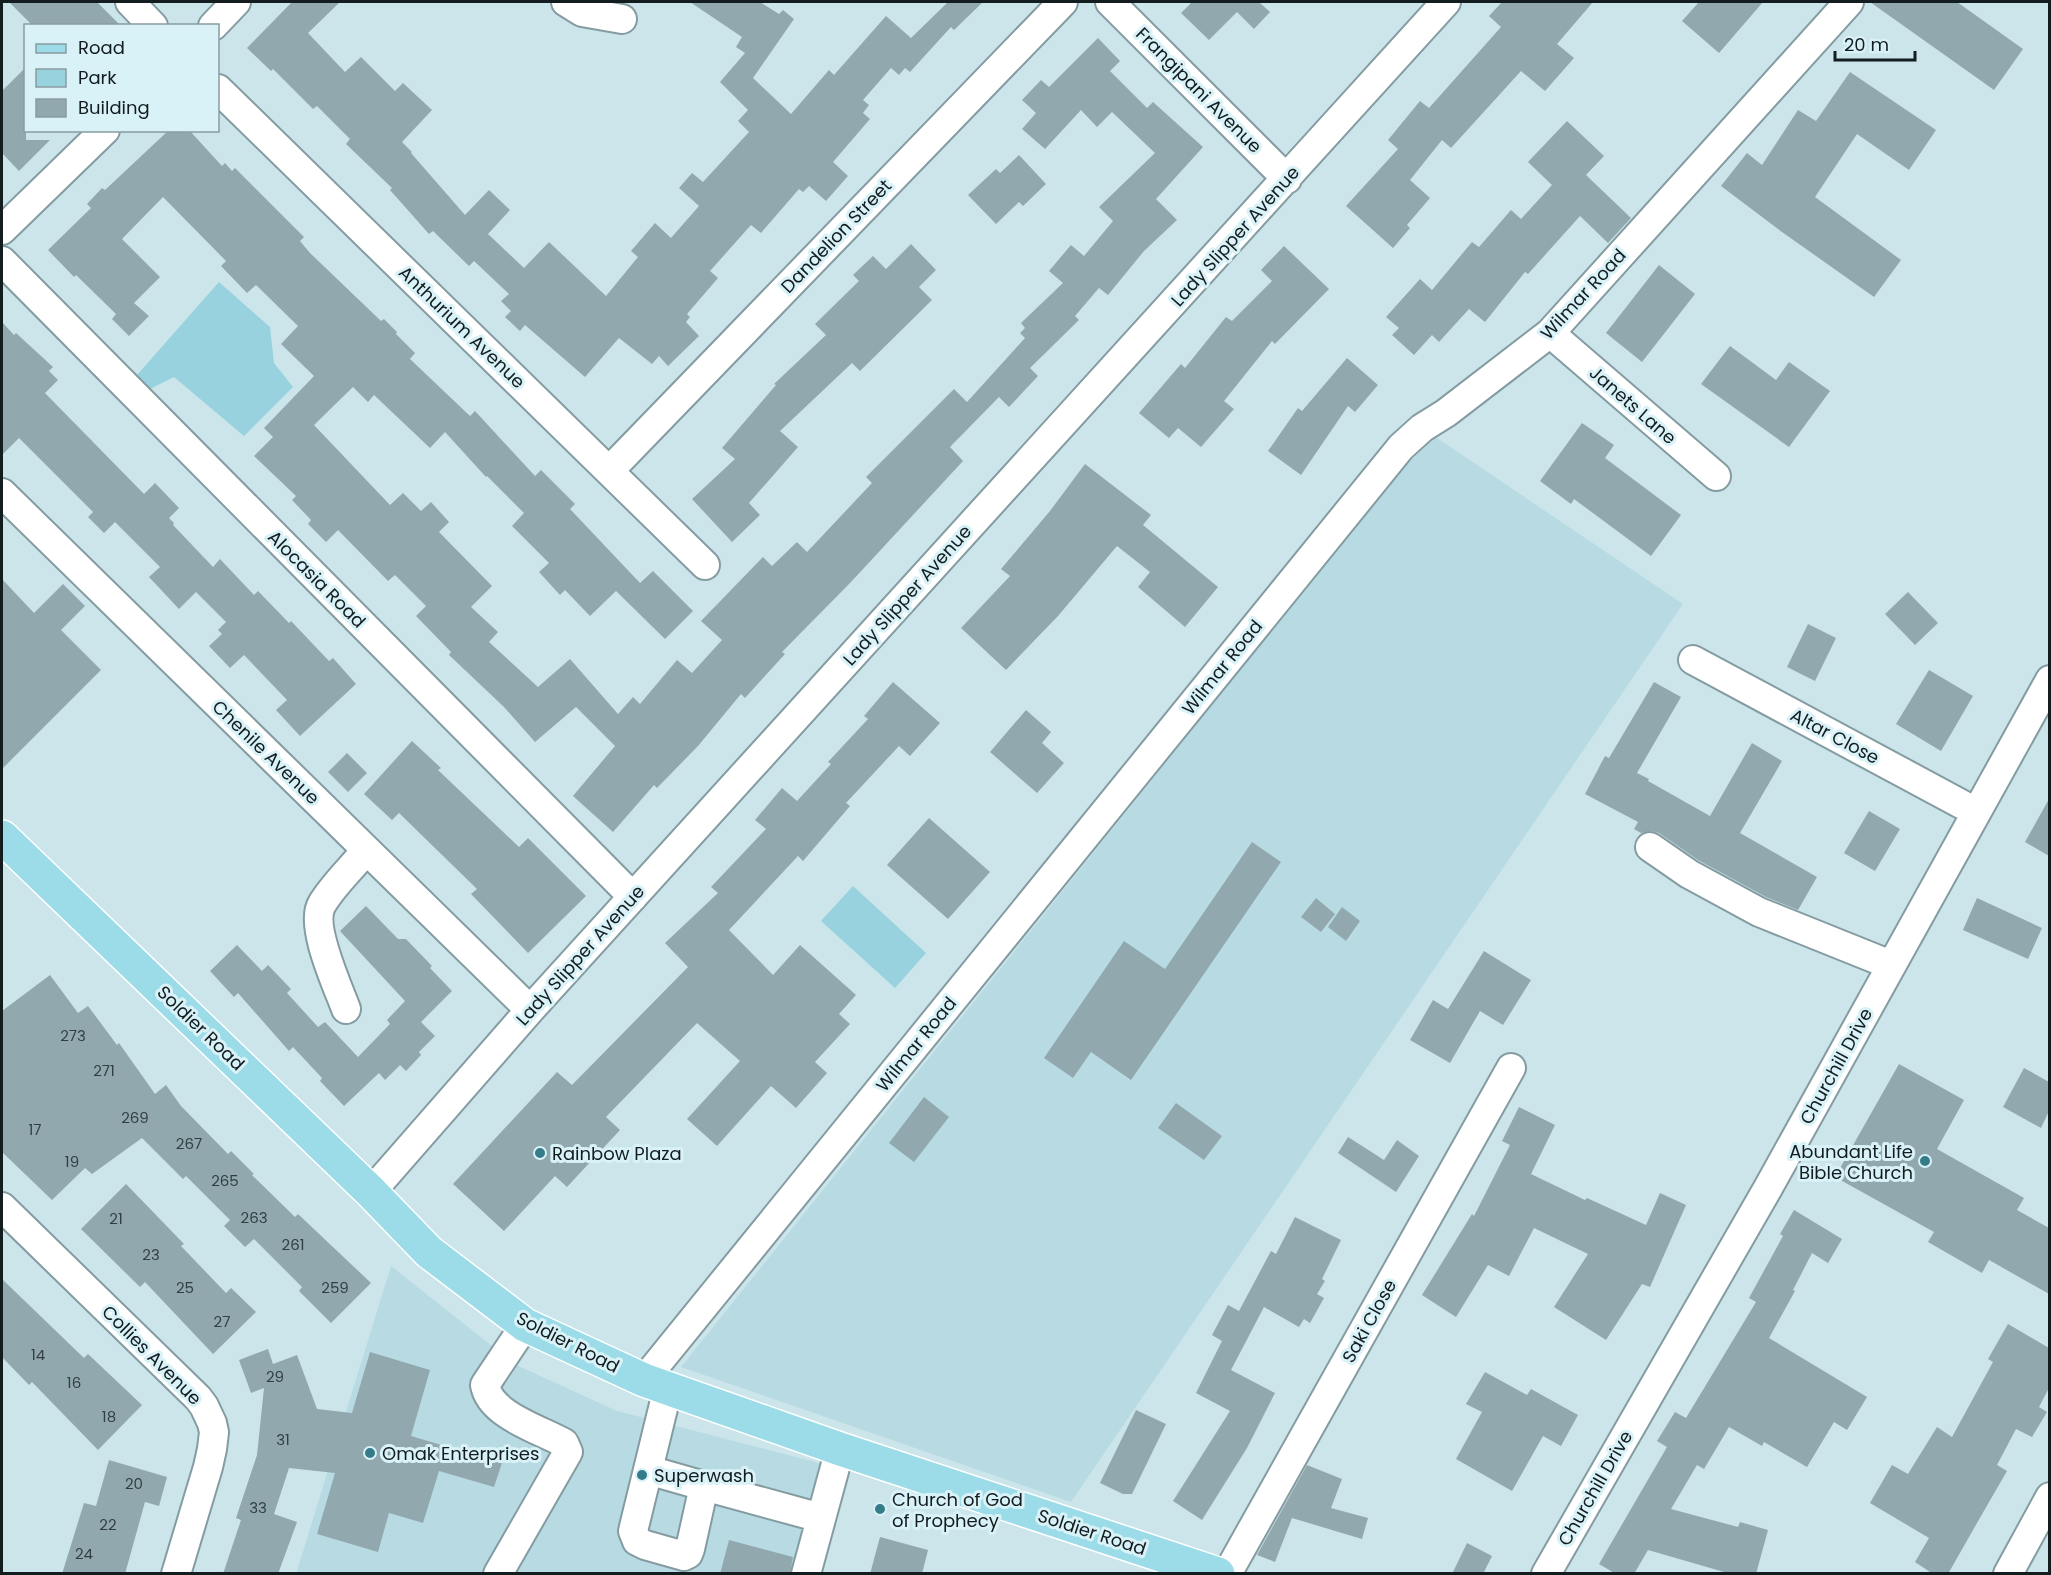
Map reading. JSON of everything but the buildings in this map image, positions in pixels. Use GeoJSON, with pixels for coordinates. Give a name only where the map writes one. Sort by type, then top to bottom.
{"type":"FeatureCollection","features":[{"type":"Feature","properties":{"kind":"main road","name":"Soldier Road"},"geometry":{"type":"LineString","coordinates":[[2,837],[371,1192],[429,1252],[525,1325],[656,1384],[840,1449],[1218,1574]]}},
{"type":"Feature","properties":{"kind":"street"},"geometry":{"type":"LineString","coordinates":[[130,2],[151,24]]}},
{"type":"Feature","properties":{"kind":"street"},"geometry":{"type":"LineString","coordinates":[[215,24],[236,2]]}},
{"type":"Feature","properties":{"kind":"street"},"geometry":{"type":"LineString","coordinates":[[566,2],[582,12],[622,19]]}},
{"type":"Feature","properties":{"kind":"street","name":"Dandelion Street"},"geometry":{"type":"LineString","coordinates":[[609,471],[1063,2]]}},
{"type":"Feature","properties":{"kind":"street","name":"Frangipani Avenue"},"geometry":{"type":"LineString","coordinates":[[1110,2],[1287,179]]}},
{"type":"Feature","properties":{"kind":"street","name":"Lady Slipper Avenue"},"geometry":{"type":"LineString","coordinates":[[371,1192],[530,1010],[1446,2]]}},
{"type":"Feature","properties":{"kind":"street","name":"Wilmar Road"},"geometry":{"type":"LineString","coordinates":[[656,1384],[1401,447],[1422,428],[1446,413],[1550,333],[1849,2]]}},
{"type":"Feature","properties":{"kind":"street","name":"Anthurium Avenue"},"geometry":{"type":"LineString","coordinates":[[219,90],[705,565]]}},
{"type":"Feature","properties":{"kind":"street"},"geometry":{"type":"LineString","coordinates":[[2,230],[103,132]]}},
{"type":"Feature","properties":{"kind":"street","name":"Alocasia Road"},"geometry":{"type":"LineString","coordinates":[[2,261],[633,897]]}},
{"type":"Feature","properties":{"kind":"street","name":"Janets Lane"},"geometry":{"type":"LineString","coordinates":[[1550,333],[1716,476]]}},
{"type":"Feature","properties":{"kind":"street","name":"Chenile Avenue"},"geometry":{"type":"LineString","coordinates":[[2,493],[530,1010]]}},
{"type":"Feature","properties":{"kind":"street","name":"Altar Close"},"geometry":{"type":"LineString","coordinates":[[1693,660],[1976,812]]}},
{"type":"Feature","properties":{"kind":"street","name":"Churchill Drive"},"geometry":{"type":"LineString","coordinates":[[1546,1574],[1768,1188],[2049,681]]}},
{"type":"Feature","properties":{"kind":"street"},"geometry":{"type":"LineString","coordinates":[[1650,847],[1689,874],[1759,912],[1891,965]]}},
{"type":"Feature","properties":{"kind":"street"},"geometry":{"type":"LineString","coordinates":[[346,1009],[328,961],[318,924],[320,905],[366,850]]}},
{"type":"Feature","properties":{"kind":"street","name":"Saki Close"},"geometry":{"type":"LineString","coordinates":[[1227,1574],[1511,1068]]}},
{"type":"Feature","properties":{"kind":"street","name":"Collies Avenue"},"geometry":{"type":"LineString","coordinates":[[2,1207],[198,1398],[209,1415],[214,1432],[212,1449],[176,1574]]}},
{"type":"Feature","properties":{"kind":"street"},"geometry":{"type":"LineString","coordinates":[[498,1574],[568,1452],[564,1443],[556,1438],[502,1412],[486,1393],[485,1384],[525,1325]]}},
{"type":"Feature","properties":{"kind":"street"},"geometry":{"type":"LineString","coordinates":[[656,1384],[648,1470],[633,1532],[637,1541],[684,1556],[688,1554],[704,1486]]}},
{"type":"Feature","properties":{"kind":"street"},"geometry":{"type":"LineString","coordinates":[[806,1574],[840,1449]]}},
{"type":"Feature","properties":{"kind":"street"},"geometry":{"type":"LineString","coordinates":[[648,1470],[821,1518]]}},
{"type":"Feature","properties":{"kind":"street"},"geometry":{"type":"LineString","coordinates":[[2008,1574],[2049,1497]]}},
{"type":"Feature","properties":{"kind":"shaded area"},"geometry":{"type":"Polygon","coordinates":[[[1434,436],[1683,604],[1071,1502],[681,1367],[1393,479],[1434,436]]]}},
{"type":"Feature","properties":{"kind":"shaded area"},"geometry":{"type":"Polygon","coordinates":[[[391,1266],[516,1365],[617,1411],[846,1470],[820,1573],[296,1574],[391,1266]]]}},
{"type":"Feature","properties":{"kind":"green space"},"geometry":{"type":"Polygon","coordinates":[[[219,282],[270,327],[274,363],[293,387],[244,436],[174,377],[148,390],[137,375],[219,282]]]}},
{"type":"Feature","properties":{"kind":"green space"},"geometry":{"type":"Polygon","coordinates":[[[853,886],[926,953],[895,988],[821,921],[853,886]]]}},
{"type":"Feature","properties":{"kind":"place","name":"Rainbow Plaza"},"geometry":{"type":"Point","coordinates":[540,1153]}},
{"type":"Feature","properties":{"kind":"place","name":"Abundant Life Bible Church"},"geometry":{"type":"Point","coordinates":[1925,1161]}},
{"type":"Feature","properties":{"kind":"place","name":"Omak Enterprises"},"geometry":{"type":"Point","coordinates":[370,1453]}},
{"type":"Feature","properties":{"kind":"place","name":"Superwash"},"geometry":{"type":"Point","coordinates":[642,1475]}},
{"type":"Feature","properties":{"kind":"place","name":"Church of God of Prophecy"},"geometry":{"type":"Point","coordinates":[880,1509]}}]}
